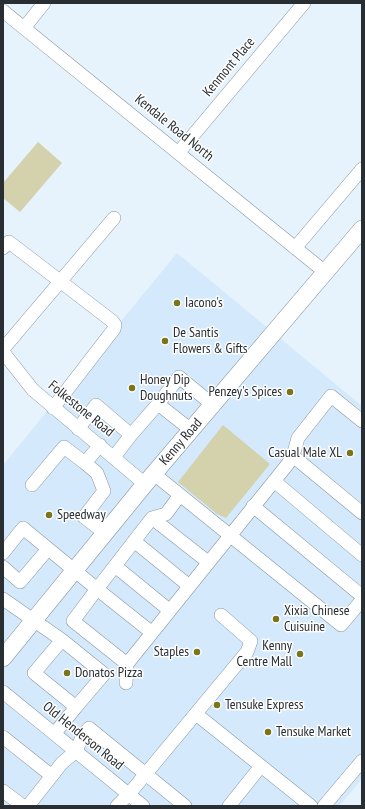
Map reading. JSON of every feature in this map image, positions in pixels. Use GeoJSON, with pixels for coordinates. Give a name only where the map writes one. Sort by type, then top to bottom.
{"type":"FeatureCollection","features":[{"type":"Feature","properties":{"kind":"main road","name":"Kenny Road"},"geometry":{"type":"LineString","coordinates":[[3,658],[74,570],[362,228]]}},
{"type":"Feature","properties":{"kind":"street"},"geometry":{"type":"LineString","coordinates":[[25,27],[44,3]]}},
{"type":"Feature","properties":{"kind":"street","name":"Kenmont Place"},"geometry":{"type":"LineString","coordinates":[[179,152],[304,3]]}},
{"type":"Feature","properties":{"kind":"street","name":"Kendale Road North"},"geometry":{"type":"LineString","coordinates":[[3,10],[325,272]]}},
{"type":"Feature","properties":{"kind":"street"},"geometry":{"type":"LineString","coordinates":[[295,248],[362,169]]}},
{"type":"Feature","properties":{"kind":"street"},"geometry":{"type":"LineString","coordinates":[[3,349],[114,218]]}},
{"type":"Feature","properties":{"kind":"street"},"geometry":{"type":"LineString","coordinates":[[3,248],[9,242],[112,321],[115,325],[114,329],[53,408]]}},
{"type":"Feature","properties":{"kind":"street","name":"Folkestone Road"},"geometry":{"type":"LineString","coordinates":[[3,352],[27,384],[78,429],[114,457],[180,495],[341,625],[362,600]]}},
{"type":"Feature","properties":{"kind":"street"},"geometry":{"type":"LineString","coordinates":[[114,457],[179,377],[213,405]]}},
{"type":"Feature","properties":{"kind":"street"},"geometry":{"type":"LineString","coordinates":[[126,683],[127,663],[188,585],[274,481],[292,456],[298,438],[331,396],[362,421]]}},
{"type":"Feature","properties":{"kind":"street"},"geometry":{"type":"LineString","coordinates":[[158,404],[191,430]]}},
{"type":"Feature","properties":{"kind":"street"},"geometry":{"type":"LineString","coordinates":[[78,429],[96,405],[131,435]]}},
{"type":"Feature","properties":{"kind":"street"},"geometry":{"type":"LineString","coordinates":[[85,463],[100,445]]}},
{"type":"Feature","properties":{"kind":"street"},"geometry":{"type":"LineString","coordinates":[[32,485],[64,447],[97,473],[104,491],[84,517],[105,533]]}},
{"type":"Feature","properties":{"kind":"street"},"geometry":{"type":"LineString","coordinates":[[292,456],[362,513]]}},
{"type":"Feature","properties":{"kind":"street"},"geometry":{"type":"LineString","coordinates":[[274,481],[362,554]]}},
{"type":"Feature","properties":{"kind":"street"},"geometry":{"type":"LineString","coordinates":[[127,663],[73,620],[152,518],[166,514],[180,495]]}},
{"type":"Feature","properties":{"kind":"street"},"geometry":{"type":"LineString","coordinates":[[253,506],[362,596]]}},
{"type":"Feature","properties":{"kind":"street"},"geometry":{"type":"LineString","coordinates":[[152,518],[208,562]]}},
{"type":"Feature","properties":{"kind":"street"},"geometry":{"type":"LineString","coordinates":[[3,553],[23,528],[151,632]]}},
{"type":"Feature","properties":{"kind":"street"},"geometry":{"type":"LineString","coordinates":[[134,541],[188,585]]}},
{"type":"Feature","properties":{"kind":"street"},"geometry":{"type":"LineString","coordinates":[[3,568],[20,582],[48,549]]}},
{"type":"Feature","properties":{"kind":"street"},"geometry":{"type":"LineString","coordinates":[[115,566],[169,610]]}},
{"type":"Feature","properties":{"kind":"street"},"geometry":{"type":"LineString","coordinates":[[3,599],[62,640],[104,674],[55,733]]}},
{"type":"Feature","properties":{"kind":"street"},"geometry":{"type":"LineString","coordinates":[[117,806],[146,774],[247,652],[251,641],[220,615]]}},
{"type":"Feature","properties":{"kind":"street"},"geometry":{"type":"LineString","coordinates":[[62,640],[34,673],[76,707]]}},
{"type":"Feature","properties":{"kind":"street","name":"Old Henderson Road"},"geometry":{"type":"LineString","coordinates":[[3,692],[143,806]]}},
{"type":"Feature","properties":{"kind":"street"},"geometry":{"type":"LineString","coordinates":[[196,714],[311,806]]}},
{"type":"Feature","properties":{"kind":"street"},"geometry":{"type":"LineString","coordinates":[[28,806],[62,763],[76,751],[88,728],[185,806]]}},
{"type":"Feature","properties":{"kind":"street"},"geometry":{"type":"LineString","coordinates":[[3,737],[52,776]]}},
{"type":"Feature","properties":{"kind":"street"},"geometry":{"type":"LineString","coordinates":[[324,806],[362,761]]}},
{"type":"Feature","properties":{"kind":"street"},"geometry":{"type":"LineString","coordinates":[[229,806],[261,766]]}},
{"type":"Feature","properties":{"kind":"street"},"geometry":{"type":"LineString","coordinates":[[3,792],[23,806]]}},
{"type":"Feature","properties":{"kind":"shaded area"},"geometry":{"type":"Polygon","coordinates":[[[177,253],[362,406],[362,779],[339,806],[3,806],[3,465],[177,253]]]}},
{"type":"Feature","properties":{"kind":"green space"},"geometry":{"type":"Polygon","coordinates":[[[38,142],[62,163],[20,212],[3,198],[3,183],[38,142]]]}},
{"type":"Feature","properties":{"kind":"green space"},"geometry":{"type":"Polygon","coordinates":[[[223,425],[270,464],[226,518],[217,514],[178,482],[223,425]]]}},
{"type":"Feature","properties":{"kind":"place","name":"Iacono's"},"geometry":{"type":"Point","coordinates":[177,303]}},
{"type":"Feature","properties":{"kind":"place","name":"De Santis Flowers & Gifts"},"geometry":{"type":"Point","coordinates":[165,341]}},
{"type":"Feature","properties":{"kind":"place","name":"Honey Dip Doughnuts"},"geometry":{"type":"Point","coordinates":[132,388]}},
{"type":"Feature","properties":{"kind":"place","name":"Penzey's Spices"},"geometry":{"type":"Point","coordinates":[290,392]}},
{"type":"Feature","properties":{"kind":"place","name":"Casual Male XL"},"geometry":{"type":"Point","coordinates":[350,453]}},
{"type":"Feature","properties":{"kind":"place","name":"Speedway"},"geometry":{"type":"Point","coordinates":[49,515]}},
{"type":"Feature","properties":{"kind":"place","name":"Xixia Chinese Cuisuine"},"geometry":{"type":"Point","coordinates":[276,619]}},
{"type":"Feature","properties":{"kind":"place","name":"Staples"},"geometry":{"type":"Point","coordinates":[197,652]}},
{"type":"Feature","properties":{"kind":"place","name":"Kenny Centre Mall"},"geometry":{"type":"Point","coordinates":[300,654]}},
{"type":"Feature","properties":{"kind":"place","name":"Donatos Pizza"},"geometry":{"type":"Point","coordinates":[67,673]}},
{"type":"Feature","properties":{"kind":"place","name":"Tensuke Express"},"geometry":{"type":"Point","coordinates":[217,705]}},
{"type":"Feature","properties":{"kind":"place","name":"Tensuke Market"},"geometry":{"type":"Point","coordinates":[268,732]}}]}
